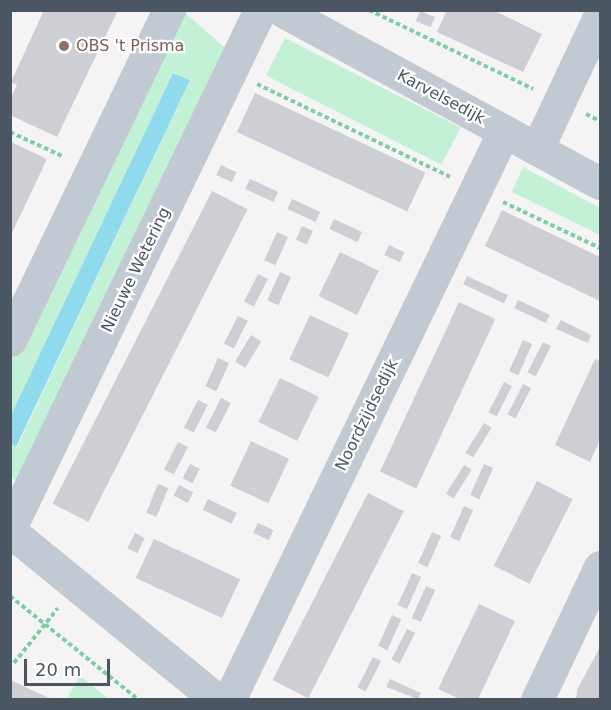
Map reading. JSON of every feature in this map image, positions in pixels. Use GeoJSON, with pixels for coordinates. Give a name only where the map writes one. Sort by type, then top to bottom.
{"type":"FeatureCollection","features":[{"type":"Feature","properties":{"kind":"street"},"geometry":{"type":"LineString","coordinates":[[10,340],[169,10]]}},
{"type":"Feature","properties":{"kind":"street","name":"Nieuwe Wetering"},"geometry":{"type":"LineString","coordinates":[[10,529],[260,10]]}},
{"type":"Feature","properties":{"kind":"street","name":"Karvelsedijk"},"geometry":{"type":"LineString","coordinates":[[291,13],[600,183]]}},
{"type":"Feature","properties":{"kind":"street"},"geometry":{"type":"LineString","coordinates":[[537,149],[600,15]]}},
{"type":"Feature","properties":{"kind":"street","name":"Noordzijdsedijk"},"geometry":{"type":"LineString","coordinates":[[229,699],[504,131]]}},
{"type":"Feature","properties":{"kind":"street"},"geometry":{"type":"LineString","coordinates":[[10,529],[217,699]]}},
{"type":"Feature","properties":{"kind":"street"},"geometry":{"type":"LineString","coordinates":[[537,699],[600,567]]}},
{"type":"Feature","properties":{"kind":"path"},"geometry":{"type":"LineString","coordinates":[[369,10],[600,121]]}},
{"type":"Feature","properties":{"kind":"path"},"geometry":{"type":"LineString","coordinates":[[232,72],[600,248]]}},
{"type":"Feature","properties":{"kind":"path"},"geometry":{"type":"LineString","coordinates":[[10,132],[92,170]]}},
{"type":"Feature","properties":{"kind":"path"},"geometry":{"type":"LineString","coordinates":[[14,663],[77,585]]}},
{"type":"Feature","properties":{"kind":"path"},"geometry":{"type":"LineString","coordinates":[[10,596],[139,699]]}},
{"type":"Feature","properties":{"kind":"green space"},"geometry":{"type":"Polygon","coordinates":[[[176,11],[183,11],[232,54],[27,489],[11,477],[11,444],[17,447],[190,80],[173,73],[11,415],[10,359],[176,11]]]}},
{"type":"Feature","properties":{"kind":"green space"},"geometry":{"type":"Polygon","coordinates":[[[285,38],[461,127],[441,165],[266,75],[285,38]]]}},
{"type":"Feature","properties":{"kind":"green space"},"geometry":{"type":"Polygon","coordinates":[[[523,167],[600,208],[600,235],[512,192],[523,167]]]}},
{"type":"Feature","properties":{"kind":"green space"},"geometry":{"type":"Polygon","coordinates":[[[80,676],[109,699],[67,699],[80,676]]]}},
{"type":"Feature","properties":{"kind":"water"},"geometry":{"type":"Polygon","coordinates":[[[173,73],[190,80],[16,447],[11,444],[11,415],[173,73]]]}},
{"type":"Feature","properties":{"kind":"building","name":"OBS 't Prisma"},"geometry":{"type":"Polygon","coordinates":[[[44,10],[118,10],[57,137],[10,115],[10,99],[17,85],[11,82],[44,10]]]}},
{"type":"Feature","properties":{"kind":"building"},"geometry":{"type":"Polygon","coordinates":[[[447,10],[493,10],[542,34],[523,72],[437,32],[447,10]]]}},
{"type":"Feature","properties":{"kind":"building"},"geometry":{"type":"Polygon","coordinates":[[[420,11],[435,17],[431,27],[416,21],[420,11]]]}},
{"type":"Feature","properties":{"kind":"building"},"geometry":{"type":"Polygon","coordinates":[[[255,93],[425,172],[407,211],[237,132],[255,93]]]}},
{"type":"Feature","properties":{"kind":"building"},"geometry":{"type":"Polygon","coordinates":[[[10,143],[47,159],[10,237],[10,143]]]}},
{"type":"Feature","properties":{"kind":"building"},"geometry":{"type":"Polygon","coordinates":[[[221,165],[236,172],[232,182],[216,175],[221,165]]]}},
{"type":"Feature","properties":{"kind":"building"},"geometry":{"type":"Polygon","coordinates":[[[250,179],[278,192],[273,202],[245,189],[250,179]]]}},
{"type":"Feature","properties":{"kind":"building"},"geometry":{"type":"Polygon","coordinates":[[[212,191],[248,209],[88,522],[53,504],[212,191]]]}},
{"type":"Feature","properties":{"kind":"building"},"geometry":{"type":"Polygon","coordinates":[[[292,199],[320,212],[315,222],[287,209],[292,199]]]}},
{"type":"Feature","properties":{"kind":"building"},"geometry":{"type":"Polygon","coordinates":[[[502,210],[600,257],[600,301],[485,246],[502,210]]]}},
{"type":"Feature","properties":{"kind":"building"},"geometry":{"type":"Polygon","coordinates":[[[334,219],[362,232],[357,242],[329,229],[334,219]]]}},
{"type":"Feature","properties":{"kind":"building"},"geometry":{"type":"Polygon","coordinates":[[[302,226],[313,231],[307,245],[296,240],[302,226]]]}},
{"type":"Feature","properties":{"kind":"building"},"geometry":{"type":"Polygon","coordinates":[[[277,232],[288,237],[275,265],[264,260],[277,232]]]}},
{"type":"Feature","properties":{"kind":"building"},"geometry":{"type":"Polygon","coordinates":[[[389,245],[404,252],[400,262],[384,255],[389,245]]]}},
{"type":"Feature","properties":{"kind":"building"},"geometry":{"type":"Polygon","coordinates":[[[340,252],[379,271],[357,315],[319,296],[340,252]]]}},
{"type":"Feature","properties":{"kind":"building"},"geometry":{"type":"Polygon","coordinates":[[[280,272],[291,277],[278,305],[267,300],[280,272]]]}},
{"type":"Feature","properties":{"kind":"building"},"geometry":{"type":"Polygon","coordinates":[[[258,274],[268,279],[254,307],[244,302],[258,274]]]}},
{"type":"Feature","properties":{"kind":"building"},"geometry":{"type":"Polygon","coordinates":[[[467,276],[508,295],[504,303],[463,284],[467,276]]]}},
{"type":"Feature","properties":{"kind":"building"},"geometry":{"type":"Polygon","coordinates":[[[518,300],[550,315],[546,323],[514,308],[518,300]]]}},
{"type":"Feature","properties":{"kind":"building"},"geometry":{"type":"Polygon","coordinates":[[[459,302],[495,319],[416,488],[380,471],[459,302]]]}},
{"type":"Feature","properties":{"kind":"building"},"geometry":{"type":"Polygon","coordinates":[[[310,315],[349,333],[328,378],[289,359],[310,315]]]}},
{"type":"Feature","properties":{"kind":"building"},"geometry":{"type":"Polygon","coordinates":[[[238,316],[248,321],[234,349],[224,344],[238,316]]]}},
{"type":"Feature","properties":{"kind":"building"},"geometry":{"type":"Polygon","coordinates":[[[561,320],[591,335],[588,343],[556,329],[561,320]]]}},
{"type":"Feature","properties":{"kind":"building"},"geometry":{"type":"Polygon","coordinates":[[[251,335],[261,341],[245,368],[235,362],[251,335]]]}},
{"type":"Feature","properties":{"kind":"building"},"geometry":{"type":"Polygon","coordinates":[[[523,340],[532,344],[518,375],[509,371],[523,340]]]}},
{"type":"Feature","properties":{"kind":"building"},"geometry":{"type":"Polygon","coordinates":[[[543,342],[551,346],[536,376],[528,372],[543,342]]]}},
{"type":"Feature","properties":{"kind":"building"},"geometry":{"type":"Polygon","coordinates":[[[218,358],[229,363],[216,391],[205,386],[218,358]]]}},
{"type":"Feature","properties":{"kind":"building"},"geometry":{"type":"Polygon","coordinates":[[[595,359],[600,361],[600,440],[590,462],[555,445],[595,359]]]}},
{"type":"Feature","properties":{"kind":"building"},"geometry":{"type":"Polygon","coordinates":[[[280,378],[319,397],[297,441],[259,422],[280,378]]]}},
{"type":"Feature","properties":{"kind":"building"},"geometry":{"type":"Polygon","coordinates":[[[504,382],[512,386],[497,416],[489,412],[504,382]]]}},
{"type":"Feature","properties":{"kind":"building"},"geometry":{"type":"Polygon","coordinates":[[[523,384],[531,388],[516,418],[508,414],[523,384]]]}},
{"type":"Feature","properties":{"kind":"building"},"geometry":{"type":"Polygon","coordinates":[[[221,398],[231,403],[216,432],[206,427],[221,398]]]}},
{"type":"Feature","properties":{"kind":"building"},"geometry":{"type":"Polygon","coordinates":[[[198,400],[208,405],[194,433],[184,428],[198,400]]]}},
{"type":"Feature","properties":{"kind":"building"},"geometry":{"type":"Polygon","coordinates":[[[484,423],[492,428],[473,457],[465,453],[484,423]]]}},
{"type":"Feature","properties":{"kind":"building"},"geometry":{"type":"Polygon","coordinates":[[[251,441],[289,459],[268,503],[230,485],[251,441]]]}},
{"type":"Feature","properties":{"kind":"building"},"geometry":{"type":"Polygon","coordinates":[[[178,442],[188,447],[174,475],[164,470],[178,442]]]}},
{"type":"Feature","properties":{"kind":"building"},"geometry":{"type":"Polygon","coordinates":[[[190,464],[200,469],[193,483],[183,478],[190,464]]]}},
{"type":"Feature","properties":{"kind":"building"},"geometry":{"type":"Polygon","coordinates":[[[484,464],[493,468],[479,499],[470,495],[484,464]]]}},
{"type":"Feature","properties":{"kind":"building"},"geometry":{"type":"Polygon","coordinates":[[[464,465],[472,470],[454,499],[446,494],[464,465]]]}},
{"type":"Feature","properties":{"kind":"building"},"geometry":{"type":"Polygon","coordinates":[[[537,481],[573,499],[530,584],[494,566],[537,481]]]}},
{"type":"Feature","properties":{"kind":"building"},"geometry":{"type":"Polygon","coordinates":[[[158,484],[168,488],[157,517],[146,513],[158,484]]]}},
{"type":"Feature","properties":{"kind":"building"},"geometry":{"type":"Polygon","coordinates":[[[179,485],[193,492],[188,503],[174,496],[179,485]]]}},
{"type":"Feature","properties":{"kind":"building"},"geometry":{"type":"Polygon","coordinates":[[[368,493],[404,511],[308,698],[273,680],[368,493]]]}},
{"type":"Feature","properties":{"kind":"building"},"geometry":{"type":"Polygon","coordinates":[[[208,499],[237,513],[232,524],[203,510],[208,499]]]}},
{"type":"Feature","properties":{"kind":"building"},"geometry":{"type":"Polygon","coordinates":[[[464,506],[473,510],[459,541],[450,537],[464,506]]]}},
{"type":"Feature","properties":{"kind":"building"},"geometry":{"type":"Polygon","coordinates":[[[258,523],[273,530],[269,540],[253,533],[258,523]]]}},
{"type":"Feature","properties":{"kind":"building"},"geometry":{"type":"Polygon","coordinates":[[[432,532],[441,536],[427,567],[418,563],[432,532]]]}},
{"type":"Feature","properties":{"kind":"building"},"geometry":{"type":"Polygon","coordinates":[[[135,533],[145,538],[137,553],[127,548],[135,533]]]}},
{"type":"Feature","properties":{"kind":"building"},"geometry":{"type":"Polygon","coordinates":[[[154,539],[240,579],[222,618],[136,578],[154,539]]]}},
{"type":"Feature","properties":{"kind":"building"},"geometry":{"type":"Polygon","coordinates":[[[412,573],[421,577],[407,609],[398,605],[412,573]]]}},
{"type":"Feature","properties":{"kind":"building"},"geometry":{"type":"Polygon","coordinates":[[[426,586],[435,590],[421,622],[412,618],[426,586]]]}},
{"type":"Feature","properties":{"kind":"building"},"geometry":{"type":"Polygon","coordinates":[[[479,604],[515,621],[478,699],[460,699],[438,689],[479,604]]]}},
{"type":"Feature","properties":{"kind":"building"},"geometry":{"type":"Polygon","coordinates":[[[392,615],[401,619],[387,650],[378,646],[392,615]]]}},
{"type":"Feature","properties":{"kind":"building"},"geometry":{"type":"Polygon","coordinates":[[[407,629],[415,633],[400,663],[392,659],[407,629]]]}},
{"type":"Feature","properties":{"kind":"building"},"geometry":{"type":"Polygon","coordinates":[[[600,647],[600,699],[576,699],[577,690],[600,647]]]}},
{"type":"Feature","properties":{"kind":"building"},"geometry":{"type":"Polygon","coordinates":[[[373,657],[381,661],[366,691],[358,687],[373,657]]]}},
{"type":"Feature","properties":{"kind":"building"},"geometry":{"type":"Polygon","coordinates":[[[390,679],[421,693],[418,699],[386,687],[390,679]]]}},
{"type":"Feature","properties":{"kind":"building"},"geometry":{"type":"Polygon","coordinates":[[[10,680],[51,699],[10,699],[10,680]]]}},
{"type":"Feature","properties":{"kind":"place","name":"OBS 't Prisma"},"geometry":{"type":"Point","coordinates":[64,46]}}]}
